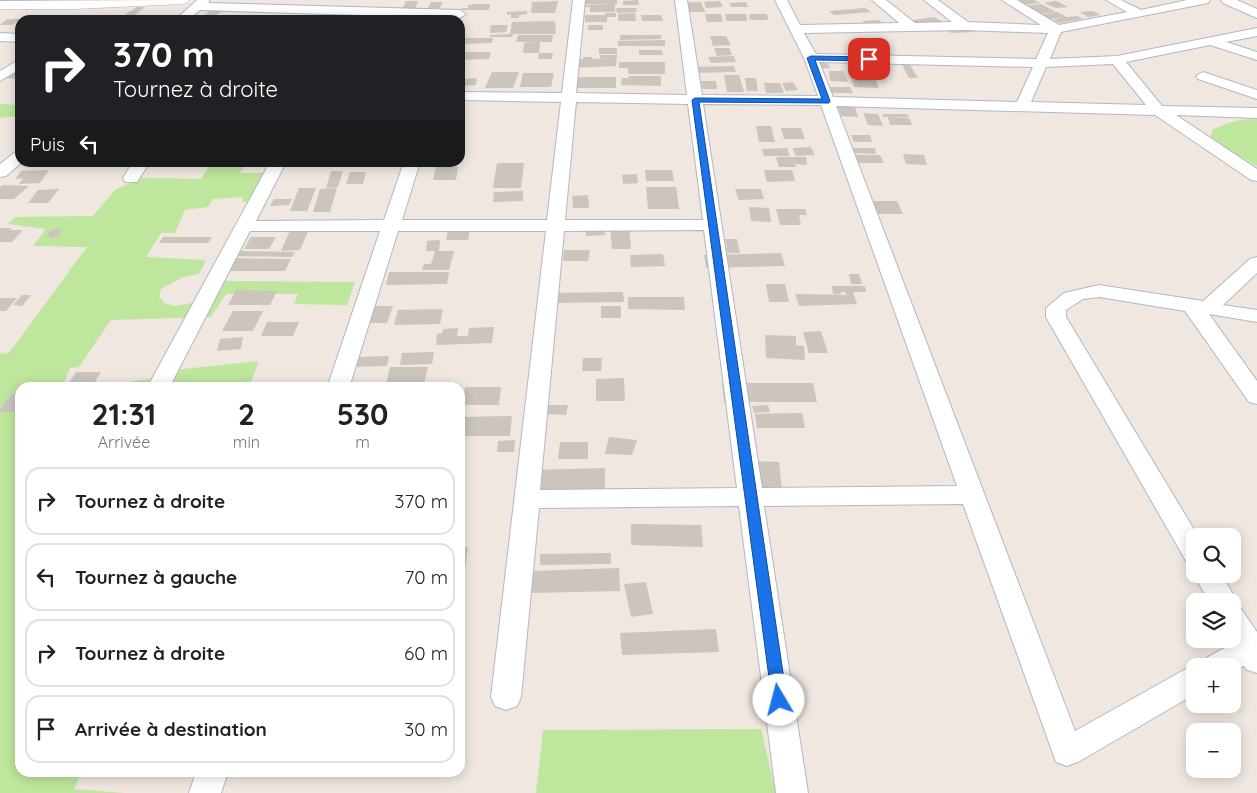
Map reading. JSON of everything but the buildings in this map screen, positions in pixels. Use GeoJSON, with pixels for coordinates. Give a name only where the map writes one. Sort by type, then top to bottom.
{"type":"FeatureCollection","features":[{"type":"Feature","properties":{"kind":"street"},"geometry":{"type":"LineString","coordinates":[[0,5],[182,0]]}},
{"type":"Feature","properties":{"kind":"street"},"geometry":{"type":"LineString","coordinates":[[460,15],[465,0]]}},
{"type":"Feature","properties":{"kind":"street"},"geometry":{"type":"LineString","coordinates":[[506,697],[579,0]]}},
{"type":"Feature","properties":{"kind":"street"},"geometry":{"type":"LineString","coordinates":[[681,0],[792,793]]}},
{"type":"Feature","properties":{"kind":"street"},"geometry":{"type":"LineString","coordinates":[[781,0],[811,58],[1067,752],[1186,684]]}},
{"type":"Feature","properties":{"kind":"street"},"geometry":{"type":"LineString","coordinates":[[878,0],[912,28]]}},
{"type":"Feature","properties":{"kind":"street"},"geometry":{"type":"LineString","coordinates":[[930,0],[965,26]]}},
{"type":"Feature","properties":{"kind":"street"},"geometry":{"type":"LineString","coordinates":[[1008,0],[1056,29]]}},
{"type":"Feature","properties":{"kind":"street"},"geometry":{"type":"LineString","coordinates":[[1112,0],[1139,14]]}},
{"type":"Feature","properties":{"kind":"street"},"geometry":{"type":"LineString","coordinates":[[796,29],[965,26],[1056,29],[1204,0]]}},
{"type":"Feature","properties":{"kind":"street"},"geometry":{"type":"LineString","coordinates":[[1227,0],[1257,14]]}},
{"type":"Feature","properties":{"kind":"street"},"geometry":{"type":"LineString","coordinates":[[187,15],[200,3],[422,15]]}},
{"type":"Feature","properties":{"kind":"street"},"geometry":{"type":"LineString","coordinates":[[1022,107],[1056,29]]}},
{"type":"Feature","properties":{"kind":"street"},"geometry":{"type":"LineString","coordinates":[[811,58],[1042,63],[1117,60],[1257,32]]}},
{"type":"Feature","properties":{"kind":"street"},"geometry":{"type":"LineString","coordinates":[[0,37],[15,38]]}},
{"type":"Feature","properties":{"kind":"street"},"geometry":{"type":"LineString","coordinates":[[1212,42],[1257,56]]}},
{"type":"Feature","properties":{"kind":"street"},"geometry":{"type":"LineString","coordinates":[[1117,60],[1158,110],[1257,176]]}},
{"type":"Feature","properties":{"kind":"street"},"geometry":{"type":"LineString","coordinates":[[0,77],[15,67]]}},
{"type":"Feature","properties":{"kind":"street"},"geometry":{"type":"LineString","coordinates":[[1203,76],[1257,95]]}},
{"type":"Feature","properties":{"kind":"street"},"geometry":{"type":"LineString","coordinates":[[465,96],[827,101],[1257,113]]}},
{"type":"Feature","properties":{"kind":"street"},"geometry":{"type":"LineString","coordinates":[[0,172],[15,160]]}},
{"type":"Feature","properties":{"kind":"street"},"geometry":{"type":"LineString","coordinates":[[130,178],[138,167]]}},
{"type":"Feature","properties":{"kind":"street"},"geometry":{"type":"LineString","coordinates":[[161,382],[275,167]]}},
{"type":"Feature","properties":{"kind":"street"},"geometry":{"type":"LineString","coordinates":[[340,382],[410,167]]}},
{"type":"Feature","properties":{"kind":"street"},"geometry":{"type":"LineString","coordinates":[[244,226],[713,225]]}},
{"type":"Feature","properties":{"kind":"street"},"geometry":{"type":"LineString","coordinates":[[1199,308],[1257,262]]}},
{"type":"Feature","properties":{"kind":"street"},"geometry":{"type":"LineString","coordinates":[[1186,539],[1056,317],[1056,308],[1066,298],[1099,291],[1257,316]]}},
{"type":"Feature","properties":{"kind":"street"},"geometry":{"type":"LineString","coordinates":[[1199,308],[1257,397]]}},
{"type":"Feature","properties":{"kind":"street"},"geometry":{"type":"LineString","coordinates":[[527,499],[972,495]]}},
{"type":"Feature","properties":{"kind":"street"},"geometry":{"type":"LineString","coordinates":[[1238,658],[1255,651],[1241,631]]}},
{"type":"Feature","properties":{"kind":"street"},"geometry":{"type":"LineString","coordinates":[[206,793],[211,777]]}},
{"type":"Feature","properties":{"kind":"green space"},"geometry":{"type":"Polygon","coordinates":[[[0,104],[15,105],[15,116],[0,118],[0,104]]]}},
{"type":"Feature","properties":{"kind":"green space"},"geometry":{"type":"Polygon","coordinates":[[[1257,119],[1257,166],[1222,146],[1211,137],[1212,130],[1223,125],[1240,120],[1257,119]]]}},
{"type":"Feature","properties":{"kind":"green space"},"geometry":{"type":"Polygon","coordinates":[[[208,167],[244,167],[240,173],[278,173],[258,217],[244,218],[250,202],[242,202],[243,197],[213,199],[208,207],[185,210],[175,233],[161,233],[146,257],[206,260],[199,274],[183,277],[161,289],[159,296],[164,303],[174,306],[211,300],[222,281],[355,282],[347,305],[294,304],[298,294],[226,294],[211,317],[111,320],[79,367],[70,368],[64,382],[15,382],[15,777],[79,777],[74,789],[124,793],[0,793],[0,354],[9,353],[87,247],[33,246],[46,229],[8,224],[15,217],[93,216],[115,190],[141,178],[201,179],[208,167]]]}},
{"type":"Feature","properties":{"kind":"green space"},"geometry":{"type":"Polygon","coordinates":[[[259,361],[251,382],[130,382],[170,376],[174,370],[259,361]]]}},
{"type":"Feature","properties":{"kind":"green space"},"geometry":{"type":"Polygon","coordinates":[[[761,729],[776,793],[536,793],[543,730],[761,729]]]}},
{"type":"Feature","properties":{"kind":"route"},"geometry":{"type":"LineString","coordinates":[[779,700],[695,100],[827,101],[811,58],[869,59]]}}]}
